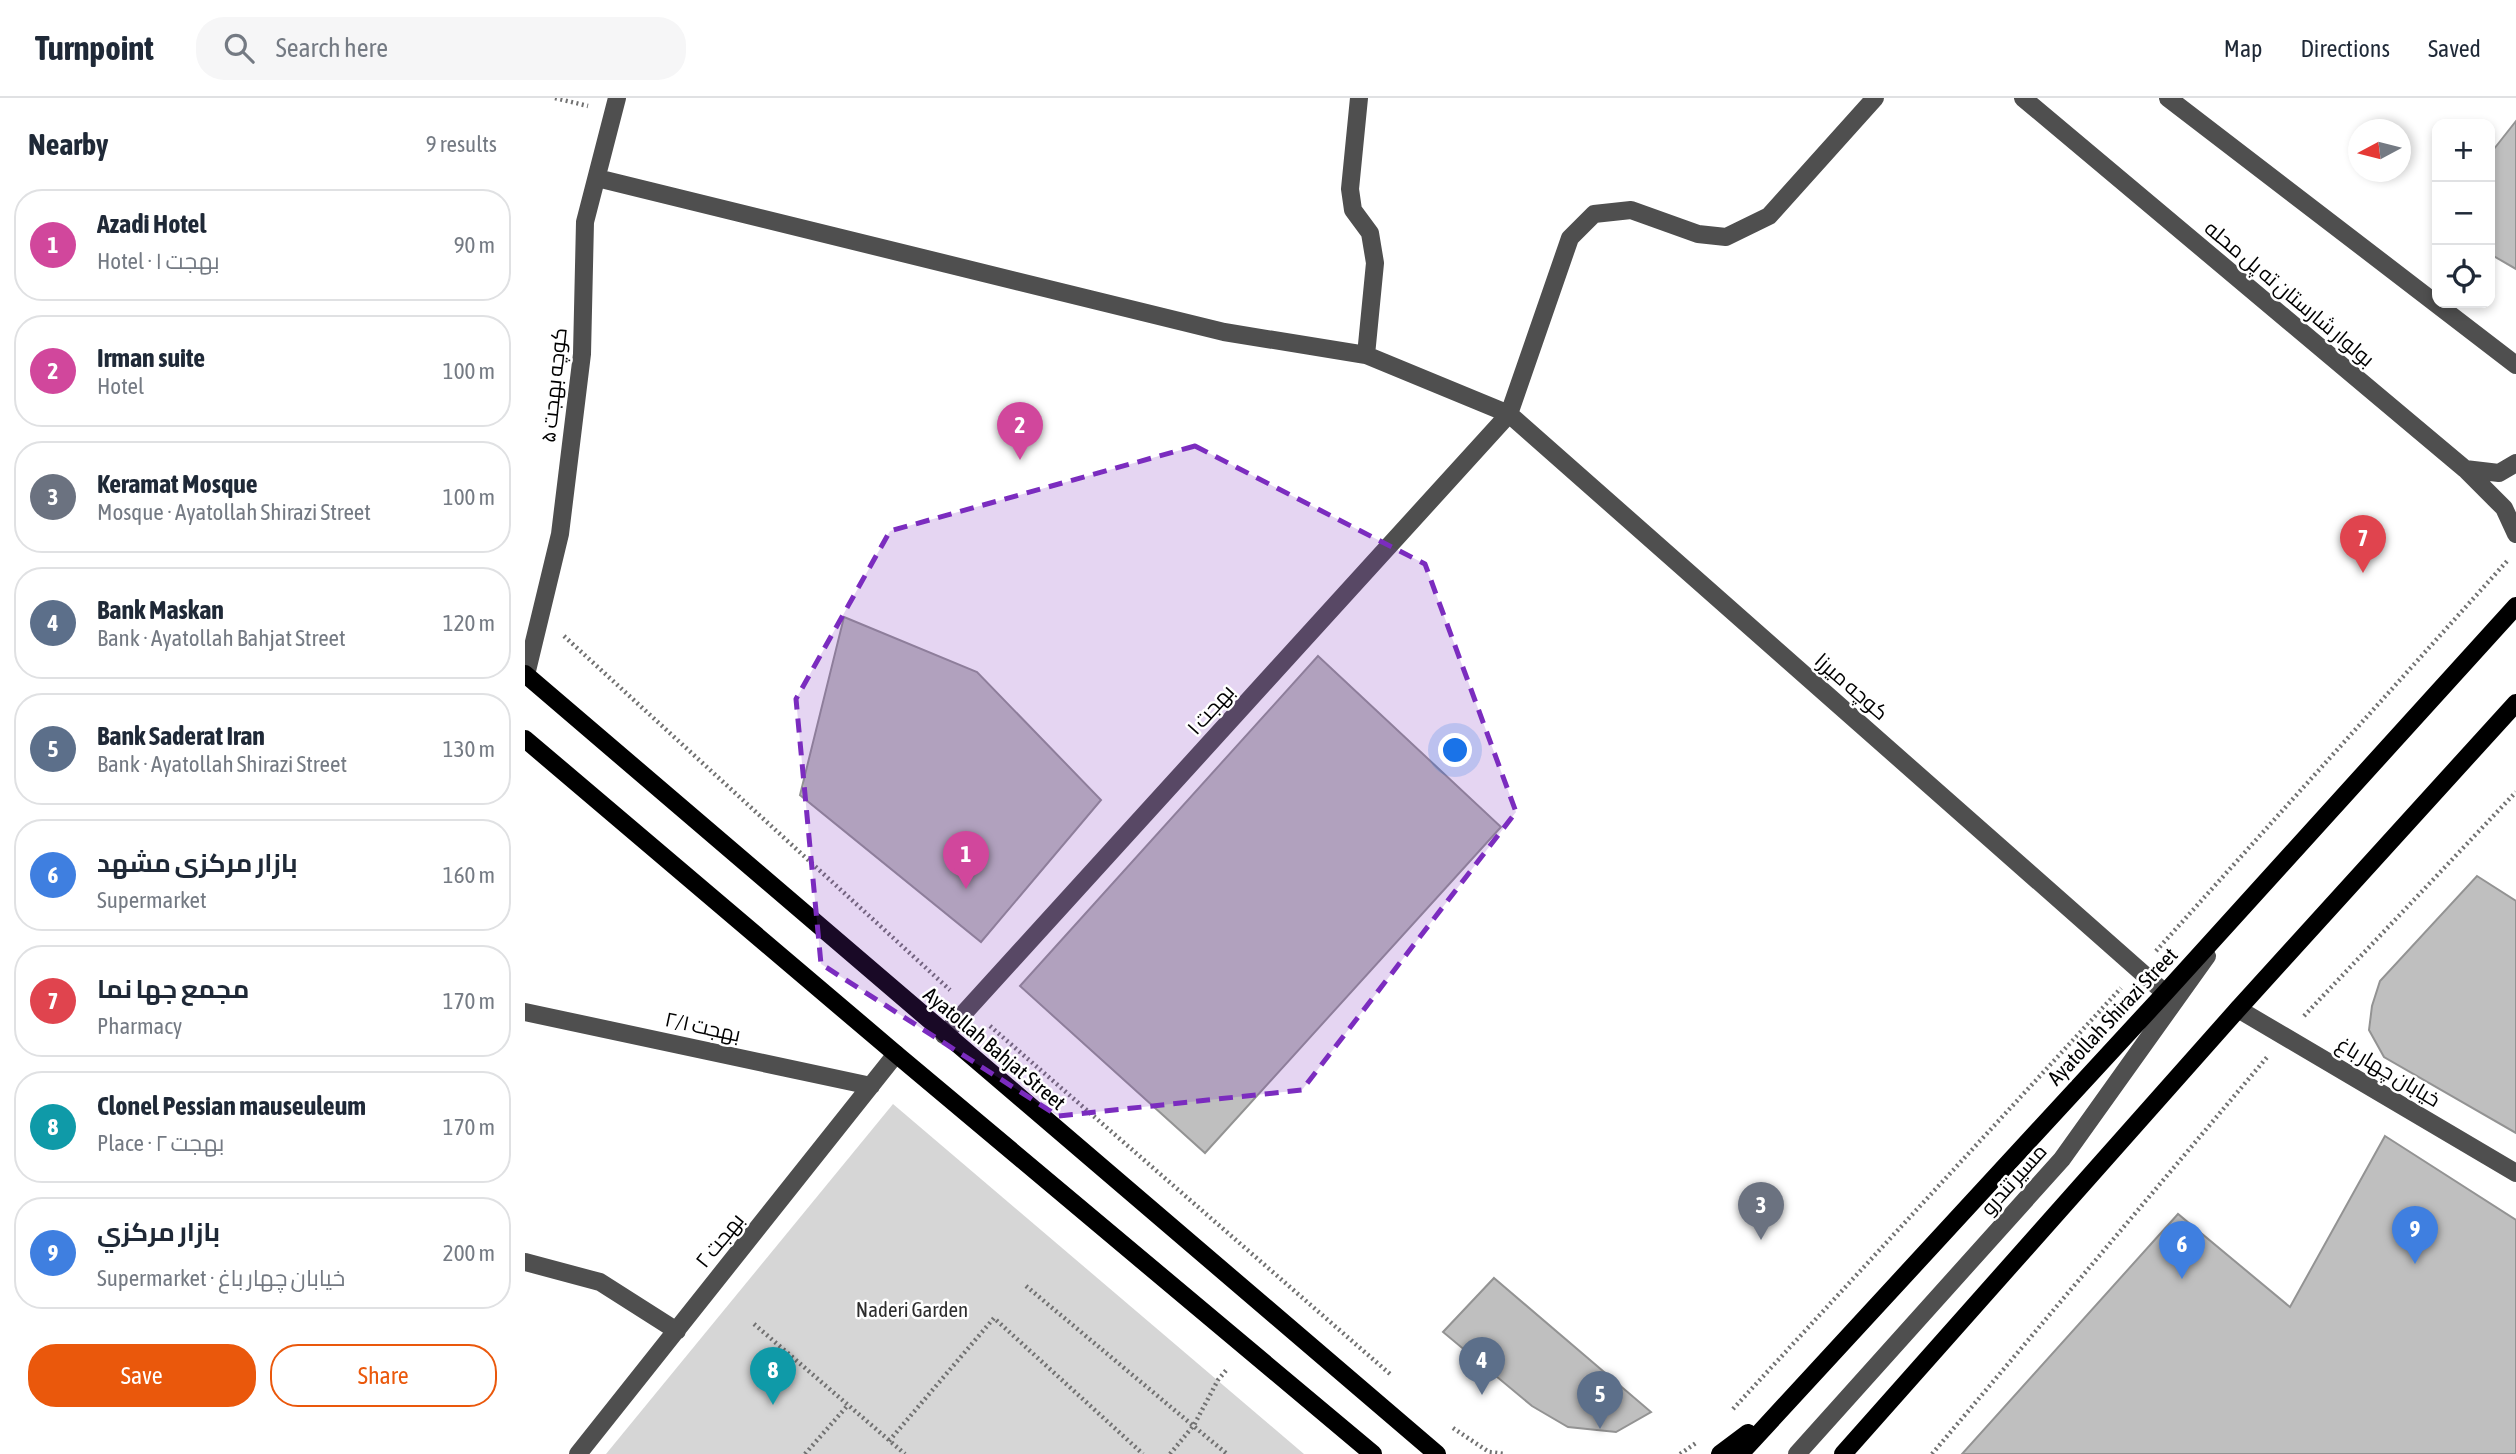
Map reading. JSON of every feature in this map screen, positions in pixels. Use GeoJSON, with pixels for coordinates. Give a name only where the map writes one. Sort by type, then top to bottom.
{"type":"FeatureCollection","features":[{"type":"Feature","properties":{"kind":"main road","name":"Ayatollah Shirazi Street"},"geometry":{"type":"LineString","coordinates":[[1740,1454],[2165,993],[2516,606]]}},
{"type":"Feature","properties":{"kind":"main road","name":"Ayatollah Bahjat Street"},"geometry":{"type":"LineString","coordinates":[[525,675],[1437,1454]]}},
{"type":"Feature","properties":{"kind":"main road"},"geometry":{"type":"LineString","coordinates":[[1848,1450],[2238,1009],[2516,703]]}},
{"type":"Feature","properties":{"kind":"main road"},"geometry":{"type":"LineString","coordinates":[[525,739],[1373,1454]]}},
{"type":"Feature","properties":{"kind":"main road"},"geometry":{"type":"LineString","coordinates":[[1720,1454],[1782,1408]]}},
{"type":"Feature","properties":{"kind":"street","name":"کوچه بهجت ۵"},"geometry":{"type":"LineString","coordinates":[[525,675],[560,534],[582,354],[585,222],[617,98]]}},
{"type":"Feature","properties":{"kind":"street"},"geometry":{"type":"LineString","coordinates":[[1359,98],[1350,189],[1353,210],[1370,233],[1375,263],[1366,355]]}},
{"type":"Feature","properties":{"kind":"street"},"geometry":{"type":"LineString","coordinates":[[1509,414],[1570,238],[1594,214],[1631,211],[1698,234],[1726,237],[1769,216],[1875,98]]}},
{"type":"Feature","properties":{"kind":"street","name":"بولوار شارستان ته پل محله"},"geometry":{"type":"LineString","coordinates":[[2023,98],[2465,470],[2504,509],[2516,534]]}},
{"type":"Feature","properties":{"kind":"street"},"geometry":{"type":"LineString","coordinates":[[2170,98],[2515,366]]}},
{"type":"Feature","properties":{"kind":"street","name":"کوچه میرزا"},"geometry":{"type":"LineString","coordinates":[[597,178],[1224,332],[1366,355],[1509,414],[2165,993]]}},
{"type":"Feature","properties":{"kind":"street","name":"بهجت ۱"},"geometry":{"type":"LineString","coordinates":[[944,1035],[1509,414]]}},
{"type":"Feature","properties":{"kind":"street"},"geometry":{"type":"LineString","coordinates":[[2465,470],[2499,473],[2516,463]]}},
{"type":"Feature","properties":{"kind":"street","name":"مسیر تندرو"},"geometry":{"type":"LineString","coordinates":[[1797,1454],[2062,1159],[2237,913]]}},
{"type":"Feature","properties":{"kind":"street","name":"خیابان چهار باغ"},"geometry":{"type":"LineString","coordinates":[[2238,1009],[2516,1173]]}},
{"type":"Feature","properties":{"kind":"street","name":"بهجت ۲/۱"},"geometry":{"type":"LineString","coordinates":[[526,1017],[871,1086]]}},
{"type":"Feature","properties":{"kind":"street","name":"بهجت ۲"},"geometry":{"type":"LineString","coordinates":[[578,1454],[896,1054]]}},
{"type":"Feature","properties":{"kind":"street"},"geometry":{"type":"LineString","coordinates":[[525,1262],[600,1282],[677,1331]]}},
{"type":"Feature","properties":{"kind":"path"},"geometry":{"type":"LineString","coordinates":[[1724,1418],[2139,970],[2516,551]]}},
{"type":"Feature","properties":{"kind":"path"},"geometry":{"type":"LineString","coordinates":[[542,615],[969,1007],[1400,1382]]}},
{"type":"Feature","properties":{"kind":"path"},"geometry":{"type":"LineString","coordinates":[[1933,1454],[2285,1036],[2516,792]]}},
{"type":"Feature","properties":{"kind":"path"},"geometry":{"type":"LineString","coordinates":[[1026,1286],[1227,1454]]}},
{"type":"Feature","properties":{"kind":"path"},"geometry":{"type":"LineString","coordinates":[[889,1441],[994,1318],[1143,1454]]}},
{"type":"Feature","properties":{"kind":"path"},"geometry":{"type":"LineString","coordinates":[[754,1324],[905,1454]]}},
{"type":"Feature","properties":{"kind":"path"},"geometry":{"type":"LineString","coordinates":[[1170,1454],[1194,1425],[1218,1380],[1246,1347]]}},
{"type":"Feature","properties":{"kind":"path"},"geometry":{"type":"LineString","coordinates":[[805,1454],[848,1405]]}},
{"type":"Feature","properties":{"kind":"path"},"geometry":{"type":"LineString","coordinates":[[1453,1428],[1489,1452],[1504,1454]]}},
{"type":"Feature","properties":{"kind":"path"},"geometry":{"type":"LineString","coordinates":[[1680,1454],[1697,1441]]}},
{"type":"Feature","properties":{"kind":"highlighted area"},"geometry":{"type":"Polygon","coordinates":[[[1195,446],[1425,564],[1516,812],[1302,1090],[1058,1116],[821,964],[796,699],[890,531],[1195,446]]]}},
{"type":"Feature","properties":{"kind":"green space","name":"Naderi Garden"},"geometry":{"type":"Polygon","coordinates":[[[893,1104],[1304,1454],[606,1454],[893,1104]]]}},
{"type":"Feature","properties":{"kind":"building"},"geometry":{"type":"Polygon","coordinates":[[[2516,121],[2516,269],[2495,257],[2495,148],[2516,121]]]}},
{"type":"Feature","properties":{"kind":"building"},"geometry":{"type":"Polygon","coordinates":[[[844,617],[977,672],[1101,800],[981,942],[800,795],[844,617]]]}},
{"type":"Feature","properties":{"kind":"building"},"geometry":{"type":"Polygon","coordinates":[[[1318,656],[1501,827],[1205,1153],[1020,986],[1318,656]]]}},
{"type":"Feature","properties":{"kind":"building"},"geometry":{"type":"Polygon","coordinates":[[[2477,876],[2516,901],[2516,1133],[2384,1057],[2369,1030],[2372,1006],[2380,981],[2477,876]]]}},
{"type":"Feature","properties":{"kind":"building"},"geometry":{"type":"Polygon","coordinates":[[[2385,1136],[2516,1220],[2516,1454],[1962,1454],[2178,1214],[2290,1307],[2385,1136]]]}},
{"type":"Feature","properties":{"kind":"building"},"geometry":{"type":"Polygon","coordinates":[[[1494,1278],[1651,1412],[1616,1432],[1568,1427],[1532,1406],[1443,1332],[1494,1278]]]}},
{"type":"Feature","properties":{"kind":"place","name":"Irman suite"},"geometry":{"type":"Point","coordinates":[1020,460]}},
{"type":"Feature","properties":{"kind":"place","name":"مجمع جها نما"},"geometry":{"type":"Point","coordinates":[2363,573]}},
{"type":"Feature","properties":{"kind":"place","name":"Azadi Hotel"},"geometry":{"type":"Point","coordinates":[966,889]}},
{"type":"Feature","properties":{"kind":"place","name":"Keramat Mosque"},"geometry":{"type":"Point","coordinates":[1761,1240]}},
{"type":"Feature","properties":{"kind":"place","name":"بازار مركزي"},"geometry":{"type":"Point","coordinates":[2415,1264]}},
{"type":"Feature","properties":{"kind":"place","name":"بازار مرکزی مشهد"},"geometry":{"type":"Point","coordinates":[2182,1279]}},
{"type":"Feature","properties":{"kind":"place","name":"Bank Maskan"},"geometry":{"type":"Point","coordinates":[1482,1395]}},
{"type":"Feature","properties":{"kind":"place","name":"Clonel Pessian mauseuleum"},"geometry":{"type":"Point","coordinates":[773,1405]}},
{"type":"Feature","properties":{"kind":"place","name":"Bank Saderat Iran"},"geometry":{"type":"Point","coordinates":[1600,1429]}}]}
